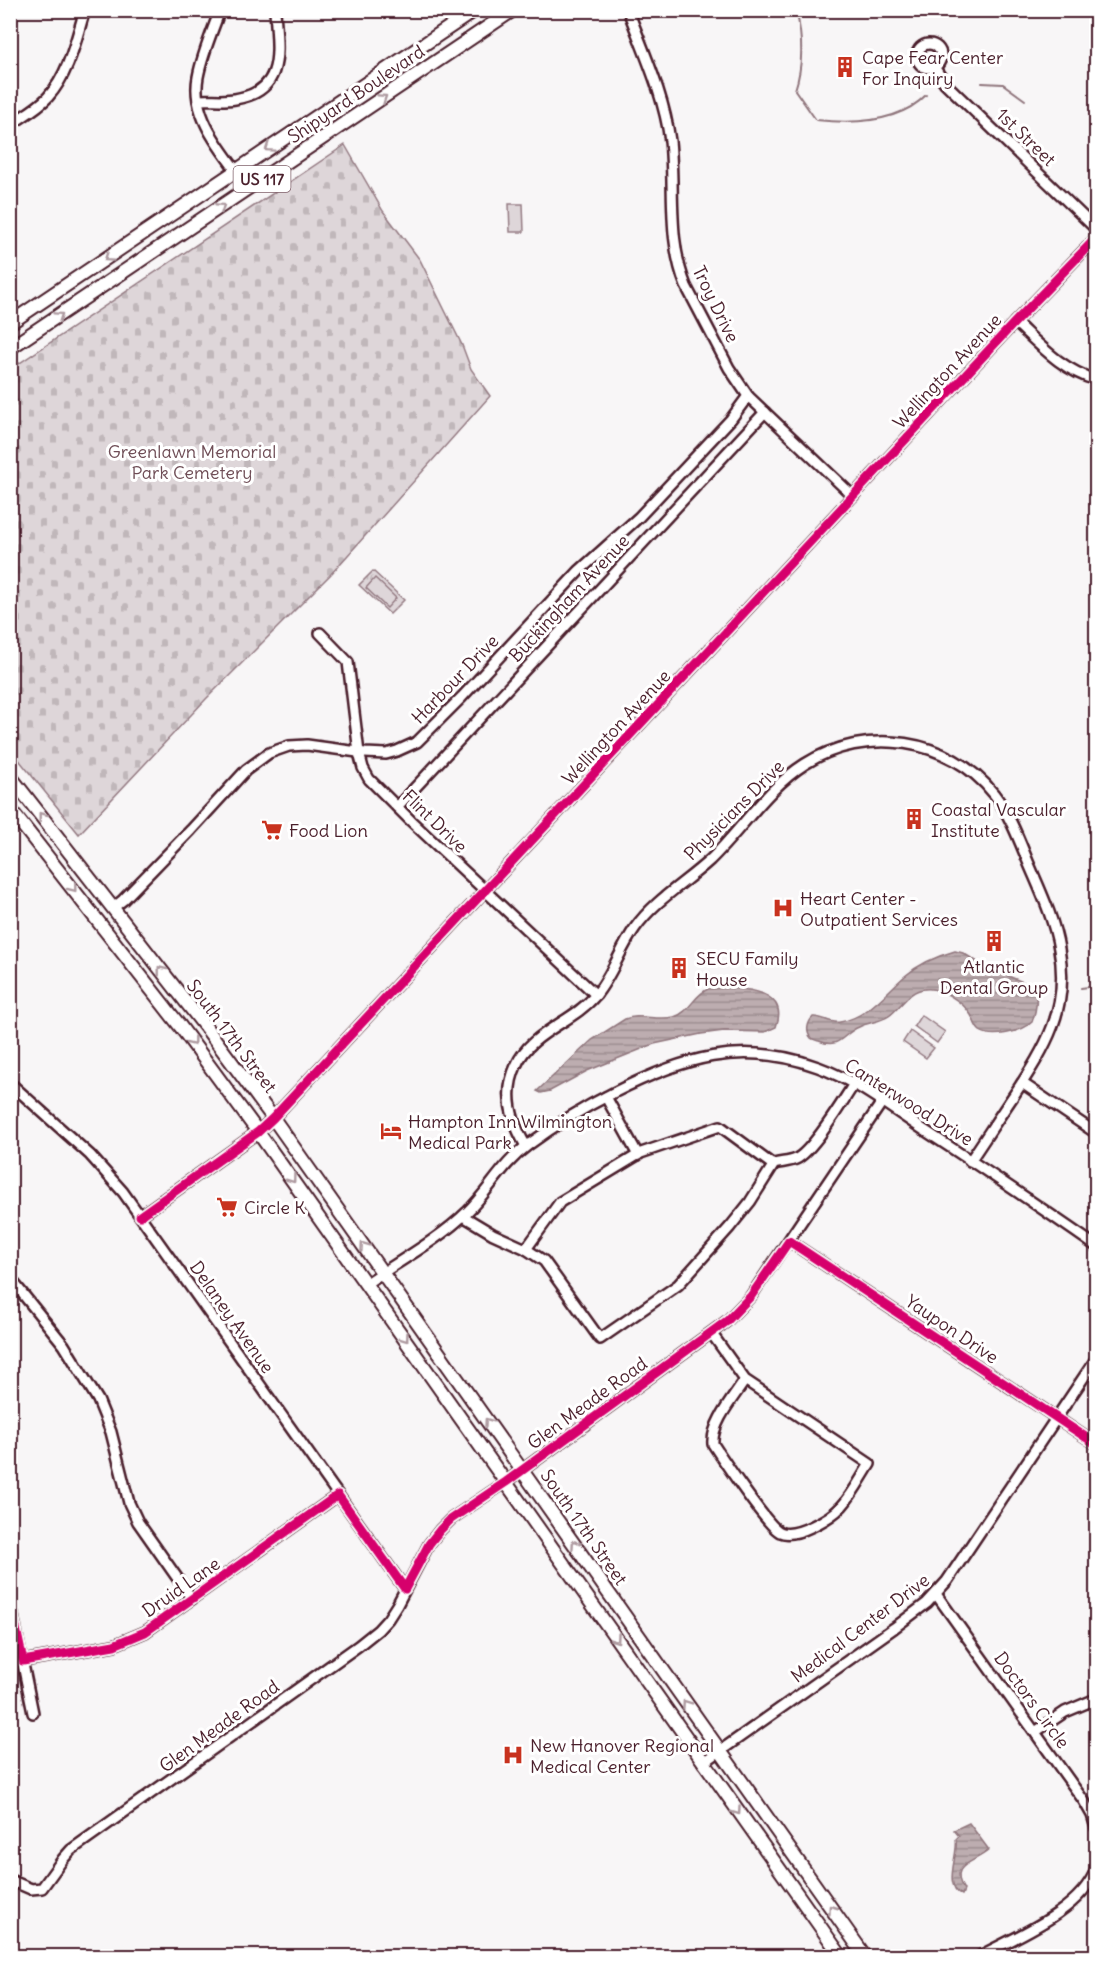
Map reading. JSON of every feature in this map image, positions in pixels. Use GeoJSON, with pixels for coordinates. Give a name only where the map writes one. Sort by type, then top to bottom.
{"type":"FeatureCollection","features":[{"type":"Feature","properties":{"kind":"main road","name":"Shipyard Boulevard"},"geometry":{"type":"LineString","coordinates":[[10,348],[513,10]]}},
{"type":"Feature","properties":{"kind":"main road","name":"Shipyard Boulevard"},"geometry":{"type":"LineString","coordinates":[[10,323],[470,12]]}},
{"type":"Feature","properties":{"kind":"main road","name":"South 17th Street"},"geometry":{"type":"LineString","coordinates":[[10,776],[207,1029],[273,1118],[866,1956]]}},
{"type":"Feature","properties":{"kind":"main road","name":"South 17th Street"},"geometry":{"type":"LineString","coordinates":[[10,809],[180,1026],[258,1131],[841,1956]]}},
{"type":"Feature","properties":{"kind":"street"},"geometry":{"type":"LineString","coordinates":[[10,125],[37,107],[55,88],[68,63],[85,10]]}},
{"type":"Feature","properties":{"kind":"street"},"geometry":{"type":"LineString","coordinates":[[219,10],[197,79],[198,100],[205,123],[249,188]]}},
{"type":"Feature","properties":{"kind":"street"},"geometry":{"type":"LineString","coordinates":[[198,100],[227,100],[248,96],[258,92],[270,81],[278,61],[275,10]]}},
{"type":"Feature","properties":{"kind":"street","name":"Troy Drive"},"geometry":{"type":"LineString","coordinates":[[628,10],[658,88],[667,122],[671,157],[674,242],[680,272],[697,309],[729,368],[748,396],[853,496]]}},
{"type":"Feature","properties":{"kind":"street","name":"1st Street"},"geometry":{"type":"LineString","coordinates":[[934,68],[945,83],[1026,158],[1096,229]]}},
{"type":"Feature","properties":{"kind":"street","name":"Wellington Avenue"},"geometry":{"type":"LineString","coordinates":[[140,1216],[273,1118],[1096,238]]}},
{"type":"Feature","properties":{"kind":"street"},"geometry":{"type":"LineString","coordinates":[[1015,322],[1060,363],[1096,380]]}},
{"type":"Feature","properties":{"kind":"street","name":"Harbour Drive"},"geometry":{"type":"LineString","coordinates":[[113,908],[191,830],[246,770],[262,757],[279,749],[307,745],[359,753],[386,754],[417,742],[579,571],[639,518],[731,418],[748,396]]}},
{"type":"Feature","properties":{"kind":"street","name":"Buckingham Avenue"},"geometry":{"type":"LineString","coordinates":[[397,807],[765,412]]}},
{"type":"Feature","properties":{"kind":"street","name":"Flint Drive"},"geometry":{"type":"LineString","coordinates":[[320,633],[348,662],[359,753],[363,768],[369,778],[485,892],[596,995]]}},
{"type":"Feature","properties":{"kind":"street","name":"Physicians Drive"},"geometry":{"type":"LineString","coordinates":[[526,1146],[514,1121],[510,1106],[510,1085],[516,1066],[526,1050],[596,995],[643,918],[664,897],[710,859],[778,786],[791,774],[822,755],[852,745],[906,743],[949,756],[992,792],[1014,827],[1052,920],[1061,962],[1062,980],[1059,1008],[1044,1048],[1022,1083]]}},
{"type":"Feature","properties":{"kind":"street","name":"Canterwood Drive"},"geometry":{"type":"LineString","coordinates":[[367,1283],[463,1216],[501,1170],[526,1146],[567,1119],[606,1096],[664,1069],[697,1059],[729,1054],[767,1055],[798,1061],[818,1067],[854,1084],[1096,1246]]}},
{"type":"Feature","properties":{"kind":"street","name":"Delaney Avenue"},"geometry":{"type":"LineString","coordinates":[[10,1083],[90,1155],[117,1185],[405,1589]]}},
{"type":"Feature","properties":{"kind":"street"},"geometry":{"type":"LineString","coordinates":[[1022,1083],[1096,1133]]}},
{"type":"Feature","properties":{"kind":"street","name":"Canterwood Drive"},"geometry":{"type":"LineString","coordinates":[[970,1161],[1022,1083]]}},
{"type":"Feature","properties":{"kind":"street"},"geometry":{"type":"LineString","coordinates":[[463,1216],[544,1261],[600,1339],[678,1285],[750,1202],[773,1165],[782,1161],[795,1160],[802,1155],[822,1132],[854,1084]]}},
{"type":"Feature","properties":{"kind":"street"},"geometry":{"type":"LineString","coordinates":[[606,1096],[638,1155]]}},
{"type":"Feature","properties":{"kind":"street","name":"Glen Meade Road"},"geometry":{"type":"LineString","coordinates":[[10,1880],[31,1889],[40,1889],[45,1886],[54,1870],[71,1850],[370,1637],[388,1619],[423,1554],[451,1519],[506,1482],[727,1321],[751,1296],[882,1102]]}},
{"type":"Feature","properties":{"kind":"street"},"geometry":{"type":"LineString","coordinates":[[526,1249],[560,1202],[638,1155],[720,1126],[773,1165]]}},
{"type":"Feature","properties":{"kind":"street","name":"Yaupon Drive"},"geometry":{"type":"LineString","coordinates":[[789,1241],[1096,1444]]}},
{"type":"Feature","properties":{"kind":"street"},"geometry":{"type":"LineString","coordinates":[[10,1278],[64,1345],[98,1400],[111,1432],[124,1487],[138,1522],[192,1599]]}},
{"type":"Feature","properties":{"kind":"street"},"geometry":{"type":"LineString","coordinates":[[712,1334],[746,1380],[870,1464],[842,1506],[808,1528],[787,1534],[779,1532],[765,1518],[713,1444],[712,1437],[717,1424],[746,1380]]}},
{"type":"Feature","properties":{"kind":"street","name":"Medical Center Drive"},"geometry":{"type":"LineString","coordinates":[[703,1763],[894,1628],[936,1594],[1096,1359]]}},
{"type":"Feature","properties":{"kind":"street","name":"Druid Lane"},"geometry":{"type":"LineString","coordinates":[[23,1661],[114,1645],[132,1639],[338,1495]]}},
{"type":"Feature","properties":{"kind":"street","name":"Doctors Circle"},"geometry":{"type":"LineString","coordinates":[[936,1594],[1084,1801],[1096,1828]]}},
{"type":"Feature","properties":{"kind":"street"},"geometry":{"type":"LineString","coordinates":[[10,1601],[33,1713]]}},
{"type":"Feature","properties":{"kind":"street"},"geometry":{"type":"LineString","coordinates":[[1035,1732],[1065,1712],[1096,1699]]}},
{"type":"Feature","properties":{"kind":"street"},"geometry":{"type":"LineString","coordinates":[[980,1956],[1068,1907],[1083,1893],[1096,1869]]}},
{"type":"Feature","properties":{"kind":"green space","name":"Greenlawn Memorial Park Cemetery"},"geometry":{"type":"Polygon","coordinates":[[[345,145],[383,211],[420,260],[462,345],[471,369],[490,396],[331,574],[206,699],[79,834],[11,750],[11,369],[345,145]]]}},
{"type":"Feature","properties":{"kind":"green space"},"geometry":{"type":"Polygon","coordinates":[[[509,204],[523,204],[524,232],[510,232],[509,204]]]}},
{"type":"Feature","properties":{"kind":"green space"},"geometry":{"type":"Polygon","coordinates":[[[373,571],[404,600],[390,614],[359,585],[373,571]]]}},
{"type":"Feature","properties":{"kind":"green space"},"geometry":{"type":"Polygon","coordinates":[[[375,578],[396,598],[387,608],[366,588],[375,578]]]}},
{"type":"Feature","properties":{"kind":"green space"},"geometry":{"type":"Polygon","coordinates":[[[921,1015],[945,1032],[937,1043],[914,1026],[921,1015]]]}},
{"type":"Feature","properties":{"kind":"green space"},"geometry":{"type":"Polygon","coordinates":[[[910,1031],[934,1048],[926,1058],[903,1042],[910,1031]]]}},
{"type":"Feature","properties":{"kind":"shaded area"},"geometry":{"type":"Polygon","coordinates":[[[955,951],[963,953],[986,967],[1033,986],[1036,1004],[1032,1022],[1021,1029],[1007,1033],[985,1033],[978,1029],[971,1015],[957,1001],[938,990],[925,989],[909,996],[889,1016],[863,1025],[837,1042],[826,1043],[813,1039],[809,1035],[808,1027],[813,1017],[840,1022],[859,1015],[876,1004],[916,968],[955,951]]]}},
{"type":"Feature","properties":{"kind":"shaded area"},"geometry":{"type":"Polygon","coordinates":[[[708,989],[745,989],[768,996],[776,1003],[779,1014],[776,1027],[765,1032],[724,1031],[654,1044],[587,1071],[550,1091],[541,1093],[537,1091],[592,1040],[625,1019],[674,1017],[684,1012],[699,995],[708,989]]]}},
{"type":"Feature","properties":{"kind":"shaded area"},"geometry":{"type":"Polygon","coordinates":[[[969,1823],[989,1850],[961,1870],[959,1875],[964,1890],[962,1895],[956,1890],[952,1877],[956,1839],[959,1836],[954,1830],[969,1823]]]}},
{"type":"Feature","properties":{"kind":"waterway"},"geometry":{"type":"LineString","coordinates":[[796,10],[801,50],[800,70],[795,90],[816,120],[845,122],[875,120],[903,111],[926,95]]}},
{"type":"Feature","properties":{"kind":"waterway"},"geometry":{"type":"LineString","coordinates":[[982,83],[1003,84],[1025,100]]}},
{"type":"Feature","properties":{"kind":"waterway"},"geometry":{"type":"LineString","coordinates":[[1081,988],[1096,986]]}},
{"type":"Feature","properties":{"kind":"cycle path"},"geometry":{"type":"LineString","coordinates":[[140,1216],[258,1132],[273,1118],[1096,238]]}},
{"type":"Feature","properties":{"kind":"cycle path"},"geometry":{"type":"LineString","coordinates":[[10,1601],[23,1661],[114,1645],[145,1632],[338,1495],[405,1589],[429,1544],[451,1519],[506,1482],[727,1321],[751,1296],[789,1241],[1096,1444]]}},
{"type":"Feature","properties":{"kind":"place","name":"Cape Fear Center For Inquiry"},"geometry":{"type":"Point","coordinates":[845,67]}},
{"type":"Feature","properties":{"kind":"place","name":"Coastal Vascular Institute"},"geometry":{"type":"Point","coordinates":[914,819]}},
{"type":"Feature","properties":{"kind":"place","name":"Food Lion"},"geometry":{"type":"Point","coordinates":[272,830]}},
{"type":"Feature","properties":{"kind":"place","name":"Heart Center - Outpatient Services"},"geometry":{"type":"Point","coordinates":[783,908]}},
{"type":"Feature","properties":{"kind":"place","name":"Atlantic Dental Group"},"geometry":{"type":"Point","coordinates":[994,941]}},
{"type":"Feature","properties":{"kind":"place","name":"SECU Family House"},"geometry":{"type":"Point","coordinates":[679,968]}},
{"type":"Feature","properties":{"kind":"place","name":"Hampton Inn Wilmington Medical Park"},"geometry":{"type":"Point","coordinates":[391,1131]}},
{"type":"Feature","properties":{"kind":"place","name":"Circle K"},"geometry":{"type":"Point","coordinates":[227,1207]}},
{"type":"Feature","properties":{"kind":"place","name":"New Hanover Regional Medical Center"},"geometry":{"type":"Point","coordinates":[513,1755]}}]}
